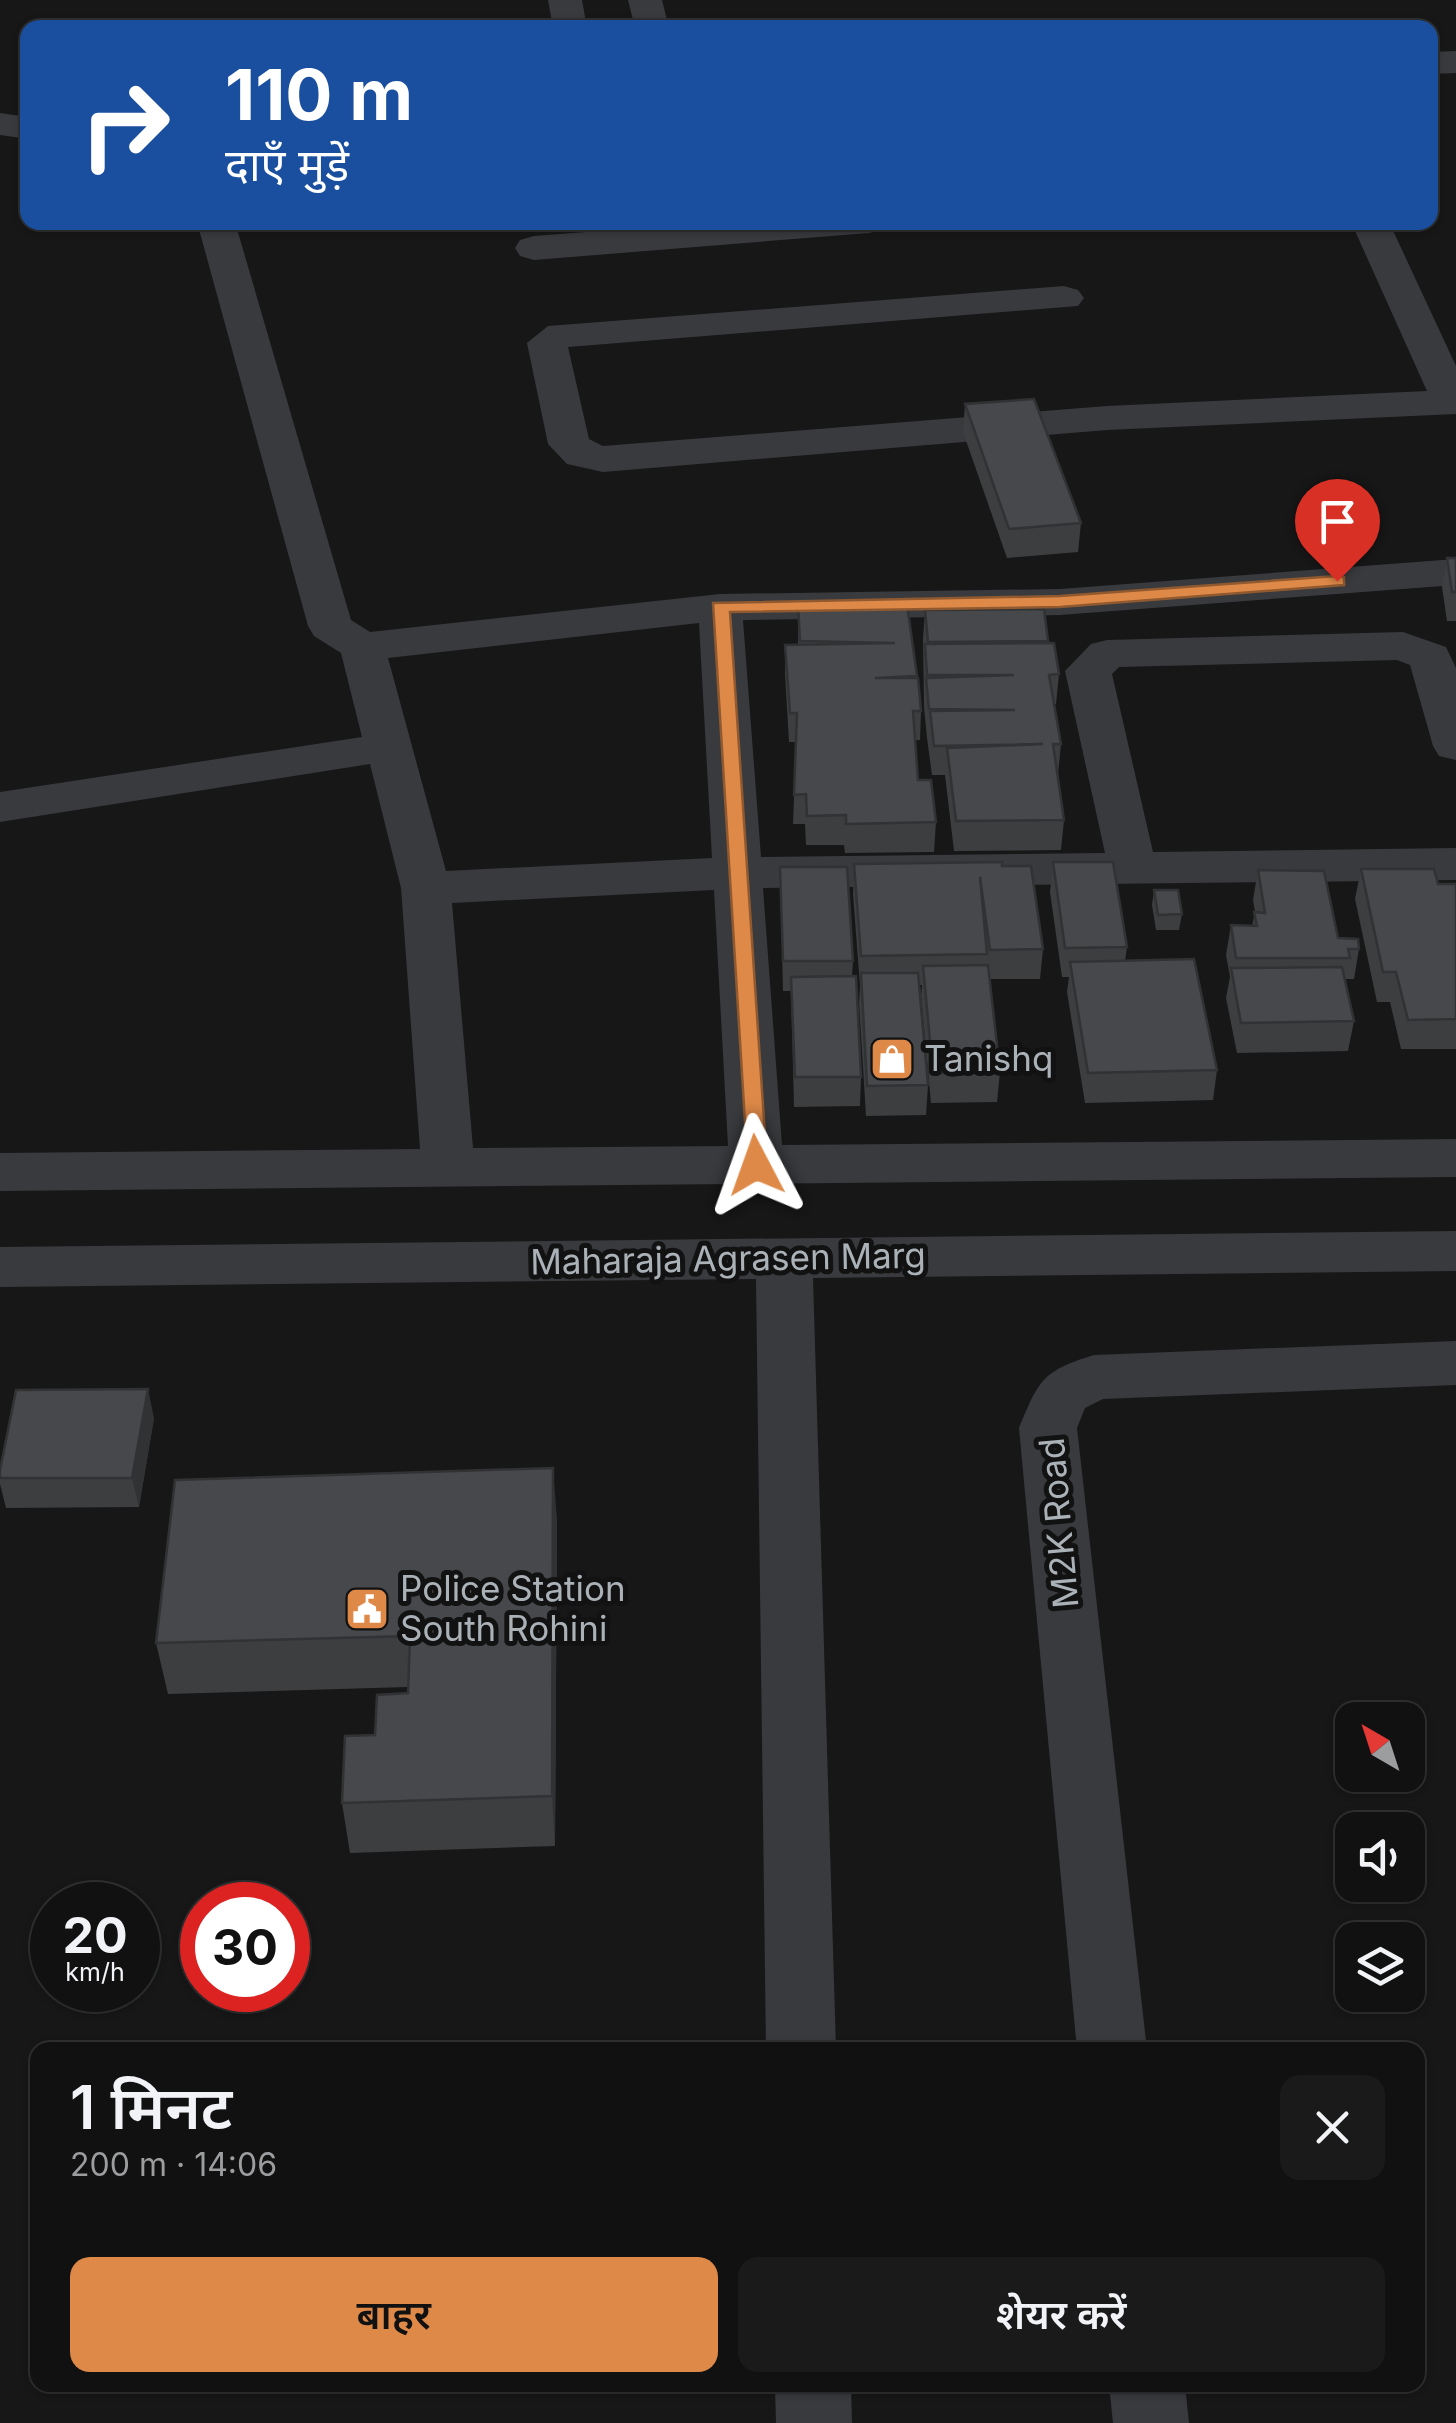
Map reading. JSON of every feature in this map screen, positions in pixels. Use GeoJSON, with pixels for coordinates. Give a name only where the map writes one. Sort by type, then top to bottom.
{"type":"FeatureCollection","features":[{"type":"Feature","properties":{"kind":"street"},"geometry":{"type":"LineString","coordinates":[[218,230],[330,626],[362,647],[720,607],[1060,602],[1456,572]]}},
{"type":"Feature","properties":{"kind":"street"},"geometry":{"type":"LineString","coordinates":[[534,248],[766,230]]}},
{"type":"Feature","properties":{"kind":"street"},"geometry":{"type":"LineString","coordinates":[[1064,298],[562,334],[547,344],[569,444],[582,455],[604,459],[1107,418],[1454,402],[1374,230]]}},
{"type":"Feature","properties":{"kind":"street"},"geometry":{"type":"LineString","coordinates":[[720,607],[734,874],[756,1165]]}},
{"type":"Feature","properties":{"kind":"street"},"geometry":{"type":"LineString","coordinates":[[1133,870],[1088,671],[1107,654],[1404,646],[1430,657],[1456,746]]}},
{"type":"Feature","properties":{"kind":"street"},"geometry":{"type":"LineString","coordinates":[[362,647],[426,888],[448,1167]]}},
{"type":"Feature","properties":{"kind":"street"},"geometry":{"type":"LineString","coordinates":[[0,807],[389,747]]}},
{"type":"Feature","properties":{"kind":"street"},"geometry":{"type":"LineString","coordinates":[[426,888],[734,874],[1456,864]]}},
{"type":"Feature","properties":{"kind":"street"},"geometry":{"type":"LineString","coordinates":[[0,1172],[1456,1158]]}},
{"type":"Feature","properties":{"kind":"street","name":"Maharaja Agrasen Marg"},"geometry":{"type":"LineString","coordinates":[[0,1268],[1456,1251]]}},
{"type":"Feature","properties":{"kind":"street"},"geometry":{"type":"LineString","coordinates":[[784,1258],[801,2042]]}},
{"type":"Feature","properties":{"kind":"street","name":"M2K Road"},"geometry":{"type":"LineString","coordinates":[[1111,2042],[1048,1428],[1062,1394],[1094,1377],[1456,1364]]}},
{"type":"Feature","properties":{"kind":"street"},"geometry":{"type":"LineString","coordinates":[[813,2392],[814,2423]]}},
{"type":"Feature","properties":{"kind":"street"},"geometry":{"type":"LineString","coordinates":[[1148,2392],[1151,2423]]}},
{"type":"Feature","properties":{"kind":"building"},"geometry":{"type":"Polygon","coordinates":[[[1034,399],[1081,523],[1009,529],[965,404],[1034,399]]]}},
{"type":"Feature","properties":{"kind":"building"},"geometry":{"type":"Polygon","coordinates":[[[1447,558],[1456,558],[1456,592],[1452,592],[1447,558]]]}},
{"type":"Feature","properties":{"kind":"building"},"geometry":{"type":"Polygon","coordinates":[[[907,604],[917,676],[875,678],[918,678],[921,711],[913,711],[918,780],[931,780],[936,822],[846,824],[846,815],[807,816],[806,794],[794,795],[797,713],[790,713],[785,645],[895,643],[800,641],[798,605],[907,604]]]}},
{"type":"Feature","properties":{"kind":"building"},"geometry":{"type":"Polygon","coordinates":[[[1044,609],[1048,641],[928,642],[925,610],[1044,609]]]}},
{"type":"Feature","properties":{"kind":"building"},"geometry":{"type":"Polygon","coordinates":[[[1054,643],[1059,674],[1049,675],[1061,744],[1053,744],[1064,820],[956,821],[947,748],[1043,744],[934,746],[930,711],[1015,710],[929,709],[926,678],[1014,675],[927,675],[925,644],[1054,643]]]}},
{"type":"Feature","properties":{"kind":"building"},"geometry":{"type":"Polygon","coordinates":[[[1002,862],[1002,866],[1031,866],[1043,949],[990,950],[980,877],[987,954],[861,956],[854,864],[1002,862]]]}},
{"type":"Feature","properties":{"kind":"building"},"geometry":{"type":"Polygon","coordinates":[[[1053,862],[1113,862],[1127,947],[1065,948],[1053,862]]]}},
{"type":"Feature","properties":{"kind":"building"},"geometry":{"type":"Polygon","coordinates":[[[780,867],[847,867],[853,961],[783,961],[780,867]]]}},
{"type":"Feature","properties":{"kind":"building"},"geometry":{"type":"Polygon","coordinates":[[[1361,869],[1434,869],[1438,884],[1456,884],[1456,1019],[1408,1020],[1396,972],[1383,972],[1361,869]]]}},
{"type":"Feature","properties":{"kind":"building"},"geometry":{"type":"Polygon","coordinates":[[[1258,870],[1324,871],[1338,938],[1358,939],[1359,949],[1348,949],[1350,958],[1236,958],[1231,925],[1257,926],[1254,912],[1265,913],[1258,870]]]}},
{"type":"Feature","properties":{"kind":"building"},"geometry":{"type":"Polygon","coordinates":[[[1154,890],[1178,890],[1182,914],[1158,915],[1154,890]]]}},
{"type":"Feature","properties":{"kind":"building"},"geometry":{"type":"Polygon","coordinates":[[[1194,959],[1217,1070],[1088,1073],[1070,962],[1194,959]]]}},
{"type":"Feature","properties":{"kind":"building"},"geometry":{"type":"Polygon","coordinates":[[[988,965],[1000,1072],[933,1073],[923,966],[988,965]]]}},
{"type":"Feature","properties":{"kind":"building"},"geometry":{"type":"Polygon","coordinates":[[[1342,967],[1354,1021],[1241,1023],[1231,968],[1342,967]]]}},
{"type":"Feature","properties":{"kind":"building","name":"Tanishq"},"geometry":{"type":"Polygon","coordinates":[[[861,973],[918,973],[928,1085],[867,1086],[861,973]]]}},
{"type":"Feature","properties":{"kind":"building"},"geometry":{"type":"Polygon","coordinates":[[[856,976],[861,1077],[795,1077],[791,977],[856,976]]]}},
{"type":"Feature","properties":{"kind":"building"},"geometry":{"type":"Polygon","coordinates":[[[148,1389],[132,1478],[0,1478],[16,1390],[148,1389]]]}},
{"type":"Feature","properties":{"kind":"building","name":"Police Station South Rohini"},"geometry":{"type":"Polygon","coordinates":[[[553,1468],[552,1796],[342,1803],[345,1736],[375,1735],[377,1695],[408,1693],[410,1636],[156,1643],[175,1480],[553,1468]]]}},
{"type":"Feature","properties":{"kind":"place","name":"Tanishq"},"geometry":{"type":"Point","coordinates":[892,1059]}},
{"type":"Feature","properties":{"kind":"place","name":"Police Station South Rohini"},"geometry":{"type":"Point","coordinates":[367,1609]}},
{"type":"Feature","properties":{"kind":"route"},"geometry":{"type":"LineString","coordinates":[[756,1165],[734,874],[720,607],[1060,602],[1337,581]]}}]}
